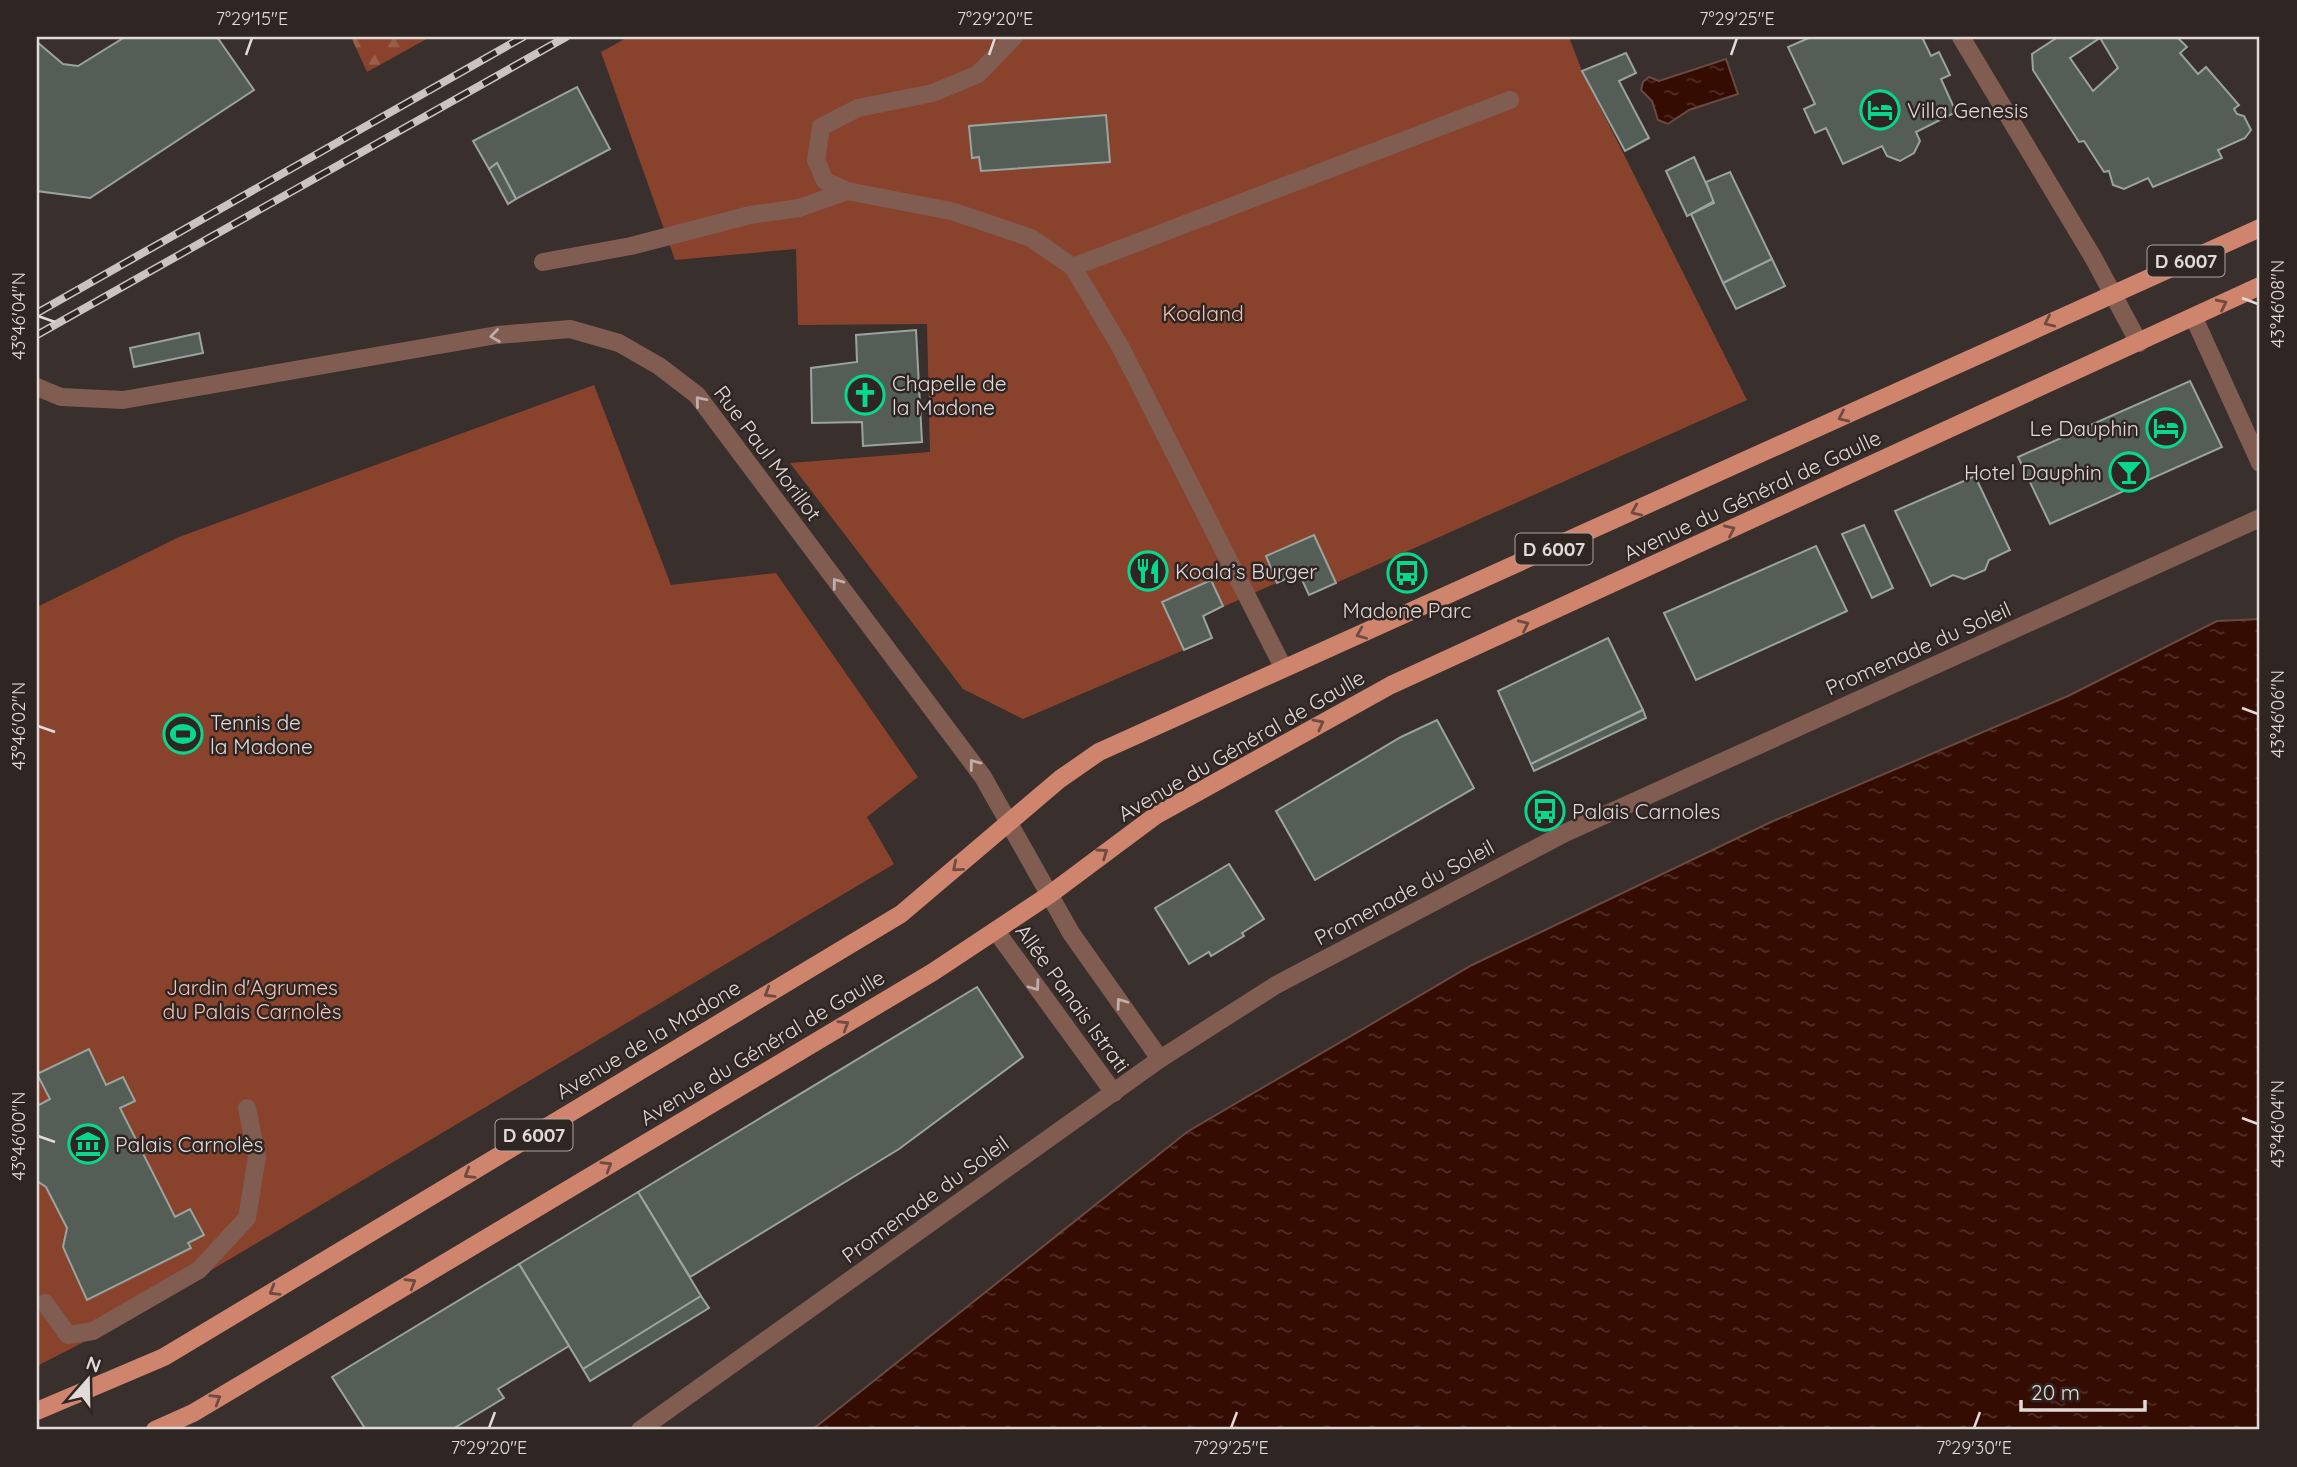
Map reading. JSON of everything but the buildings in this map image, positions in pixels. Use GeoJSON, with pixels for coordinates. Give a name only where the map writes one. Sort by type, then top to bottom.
{"type":"FeatureCollection","features":[{"type":"Feature","properties":{"kind":"main road","name":"Avenue du Général de Gaulle"},"geometry":{"type":"LineString","coordinates":[[1009,823],[1060,779],[1099,752],[2260,228]]}},
{"type":"Feature","properties":{"kind":"main road","name":"Avenue du Général de Gaulle"},"geometry":{"type":"LineString","coordinates":[[155,1430],[193,1413],[921,979],[1049,895],[1155,816],[1391,685],[2260,286]]}},
{"type":"Feature","properties":{"kind":"main road","name":"Avenue de la Madone"},"geometry":{"type":"LineString","coordinates":[[37,1411],[164,1357],[901,914],[1009,823]]}},
{"type":"Feature","properties":{"kind":"street"},"geometry":{"type":"LineString","coordinates":[[1014,37],[978,75],[933,93],[858,108],[821,127],[816,160],[825,181],[847,191],[951,211],[1031,238],[1073,267],[1121,348],[1283,667]]}},
{"type":"Feature","properties":{"kind":"street"},"geometry":{"type":"LineString","coordinates":[[1962,37],[2094,259],[2139,343]]}},
{"type":"Feature","properties":{"kind":"street"},"geometry":{"type":"LineString","coordinates":[[1073,267],[1510,100]]}},
{"type":"Feature","properties":{"kind":"street"},"geometry":{"type":"LineString","coordinates":[[543,262],[631,246],[750,215],[799,208],[847,191]]}},
{"type":"Feature","properties":{"kind":"street"},"geometry":{"type":"LineString","coordinates":[[2194,318],[2260,463]]}},
{"type":"Feature","properties":{"kind":"street","name":"Rue Paul Morillot"},"geometry":{"type":"LineString","coordinates":[[37,387],[61,397],[123,400],[498,335],[570,329],[619,343],[660,366],[696,395],[983,776],[1049,895]]}},
{"type":"Feature","properties":{"kind":"street","name":"Promenade du Soleil"},"geometry":{"type":"LineString","coordinates":[[640,1430],[1160,1059],[1276,985],[1565,833],[2260,518]]}},
{"type":"Feature","properties":{"kind":"street","name":"Allée Panais Istrati"},"geometry":{"type":"LineString","coordinates":[[1049,895],[1071,933],[1160,1059]]}},
{"type":"Feature","properties":{"kind":"street","name":"Allée Panais Istrati"},"geometry":{"type":"LineString","coordinates":[[996,931],[1114,1093]]}},
{"type":"Feature","properties":{"kind":"street"},"geometry":{"type":"LineString","coordinates":[[45,1303],[68,1335],[93,1331],[199,1270],[247,1218],[257,1157],[247,1108]]}},
{"type":"Feature","properties":{"kind":"green space"},"geometry":{"type":"Polygon","coordinates":[[[351,37],[430,37],[367,72],[351,37]]]}},
{"type":"Feature","properties":{"kind":"green space","name":"Koaland"},"geometry":{"type":"Polygon","coordinates":[[[628,37],[1569,37],[1582,71],[1747,400],[1309,595],[1298,573],[1203,616],[1212,638],[1023,719],[963,689],[790,463],[930,452],[927,324],[798,325],[796,249],[675,260],[601,52],[628,37]]]}},
{"type":"Feature","properties":{"kind":"green space","name":"Jardin d'Agrumes du Palais Carnolès"},"geometry":{"type":"Polygon","coordinates":[[[594,385],[671,585],[776,573],[918,777],[867,817],[894,864],[129,1319],[37,1366],[37,607],[179,537],[594,385]]]}},
{"type":"Feature","properties":{"kind":"water"},"geometry":{"type":"Polygon","coordinates":[[[1726,59],[1738,94],[1689,110],[1668,124],[1658,120],[1652,101],[1641,90],[1643,82],[1649,77],[1659,81],[1726,59]]]}},
{"type":"Feature","properties":{"kind":"water"},"geometry":{"type":"Polygon","coordinates":[[[2260,619],[2260,1430],[812,1430],[1187,1132],[1472,965],[1771,822],[2068,696],[2217,621],[2260,619]]]}},
{"type":"Feature","properties":{"kind":"railway"},"geometry":{"type":"LineString","coordinates":[[37,313],[523,37]]}},
{"type":"Feature","properties":{"kind":"railway"},"geometry":{"type":"LineString","coordinates":[[37,335],[566,37]]}},
{"type":"Feature","properties":{"kind":"place","name":"Villa Genesis"},"geometry":{"type":"Point","coordinates":[1880,110]}},
{"type":"Feature","properties":{"kind":"place","name":"Chapelle de la Madone"},"geometry":{"type":"Point","coordinates":[865,395]}},
{"type":"Feature","properties":{"kind":"place","name":"Le Dauphin"},"geometry":{"type":"Point","coordinates":[2166,428]}},
{"type":"Feature","properties":{"kind":"place","name":"Hotel Dauphin"},"geometry":{"type":"Point","coordinates":[2129,472]}},
{"type":"Feature","properties":{"kind":"place","name":"Koala’s Burger"},"geometry":{"type":"Point","coordinates":[1148,571]}},
{"type":"Feature","properties":{"kind":"place","name":"Madone Parc"},"geometry":{"type":"Point","coordinates":[1407,573]}},
{"type":"Feature","properties":{"kind":"place","name":"Tennis de la Madone"},"geometry":{"type":"Point","coordinates":[183,734]}},
{"type":"Feature","properties":{"kind":"place","name":"Palais Carnoles"},"geometry":{"type":"Point","coordinates":[1545,811]}},
{"type":"Feature","properties":{"kind":"place","name":"Palais Carnolès"},"geometry":{"type":"Point","coordinates":[88,1144]}}]}
